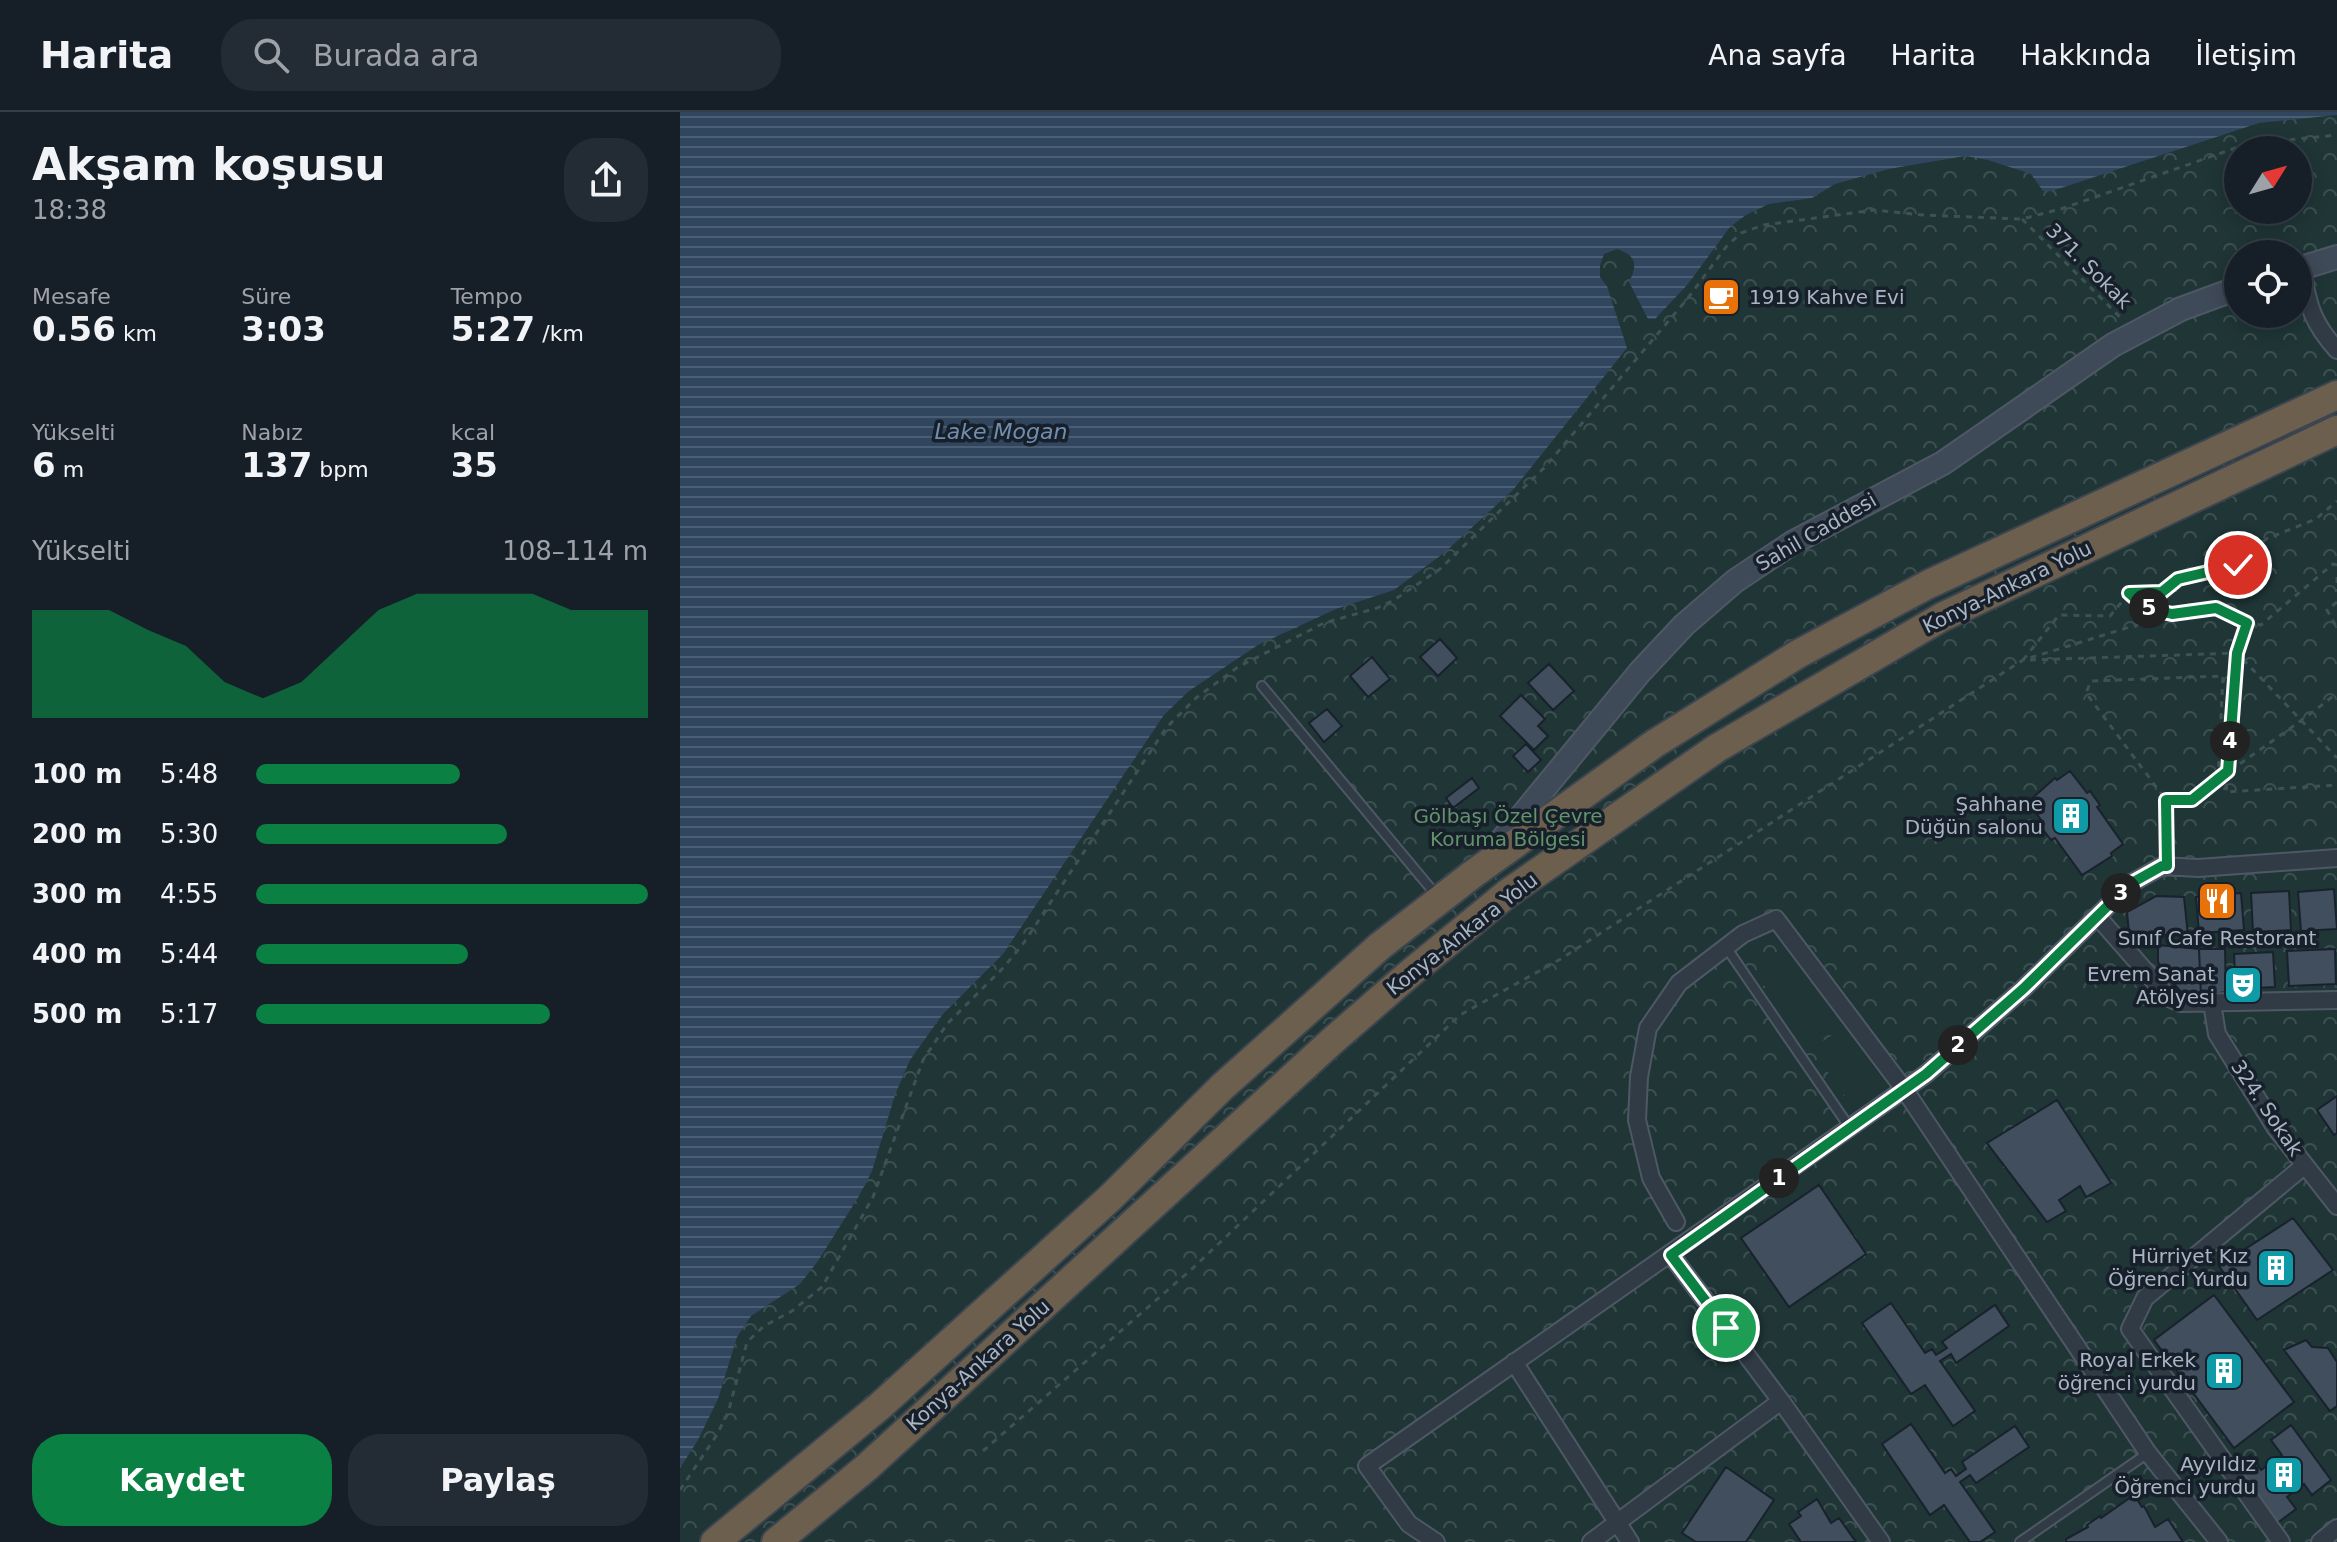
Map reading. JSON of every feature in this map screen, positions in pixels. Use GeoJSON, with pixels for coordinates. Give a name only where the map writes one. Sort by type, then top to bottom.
{"type":"FeatureCollection","features":[{"type":"Feature","properties":{"kind":"highway"},"geometry":{"type":"LineString","coordinates":[[715,1542],[880,1406],[1110,1198],[1222,1087],[1326,992],[1473,874],[1654,744],[1798,654],[1929,584],[2337,395]]}},
{"type":"Feature","properties":{"kind":"highway","name":"Konya-Ankara Yolu"},"geometry":{"type":"LineString","coordinates":[[776,1542],[867,1467],[1331,1042],[1508,893],[1717,748],[1928,624],[2337,430]]}},
{"type":"Feature","properties":{"kind":"highway"},"geometry":{"type":"LineString","coordinates":[[2302,447],[2337,438]]}},
{"type":"Feature","properties":{"kind":"street"},"geometry":{"type":"LineString","coordinates":[[2312,264],[2337,257]]}},
{"type":"Feature","properties":{"kind":"street","name":"Sahil Caddesi"},"geometry":{"type":"LineString","coordinates":[[1473,874],[1640,672],[1684,625],[1735,581],[1792,543],[1943,463],[2076,368],[2135,332],[2181,309],[2224,293]]}},
{"type":"Feature","properties":{"kind":"street"},"geometry":{"type":"LineString","coordinates":[[2312,312],[2318,329],[2337,350]]}},
{"type":"Feature","properties":{"kind":"street"},"geometry":{"type":"LineString","coordinates":[[1436,1542],[1409,1524],[1367,1466],[1926,1074],[2023,989],[2130,884],[2162,866],[2198,868],[2337,858]]}},
{"type":"Feature","properties":{"kind":"street"},"geometry":{"type":"LineString","coordinates":[[2097,916],[2169,998],[2180,1003],[2337,1000]]}},
{"type":"Feature","properties":{"kind":"street"},"geometry":{"type":"LineString","coordinates":[[1676,1222],[1651,1178],[1637,1120],[1641,1065],[1648,1028],[1679,983],[1743,934],[1776,919],[1904,1089],[2148,1453],[2219,1542]]}},
{"type":"Feature","properties":{"kind":"street","name":"324. Sokak"},"geometry":{"type":"LineString","coordinates":[[2212,1003],[2217,1034],[2275,1127],[2337,1206]]}},
{"type":"Feature","properties":{"kind":"street"},"geometry":{"type":"LineString","coordinates":[[2281,1542],[2130,1329],[2145,1298],[2305,1165]]}},
{"type":"Feature","properties":{"kind":"street"},"geometry":{"type":"LineString","coordinates":[[1671,1255],[1781,1401],[1881,1542]]}},
{"type":"Feature","properties":{"kind":"street"},"geometry":{"type":"LineString","coordinates":[[1514,1362],[1627,1541]]}},
{"type":"Feature","properties":{"kind":"street"},"geometry":{"type":"LineString","coordinates":[[1591,1542],[1781,1401]]}},
{"type":"Feature","properties":{"kind":"street"},"geometry":{"type":"LineString","coordinates":[[2320,1542],[2337,1528]]}},
{"type":"Feature","properties":{"kind":"lane"},"geometry":{"type":"LineString","coordinates":[[1262,686],[1440,899]]}},
{"type":"Feature","properties":{"kind":"lane"},"geometry":{"type":"LineString","coordinates":[[1726,947],[1850,1128]]}},
{"type":"Feature","properties":{"kind":"lane"},"geometry":{"type":"LineString","coordinates":[[2020,1542],[2148,1453]]}},
{"type":"Feature","properties":{"kind":"path"},"geometry":{"type":"LineString","coordinates":[[680,1490],[728,1413],[747,1342],[764,1326],[792,1311],[822,1287],[873,1197],[923,1060],[947,1024],[1023,944],[1149,750],[1180,712],[1238,667],[1324,623],[1394,600],[1440,569],[1545,467],[1688,298],[1726,247],[1741,233],[1764,225],[1874,210],[2022,219],[2061,209],[2247,144],[2337,135]]}},
{"type":"Feature","properties":{"kind":"path","name":"371. Sokak"},"geometry":{"type":"LineString","coordinates":[[2022,219],[2135,332]]}},
{"type":"Feature","properties":{"kind":"path"},"geometry":{"type":"LineString","coordinates":[[2023,660],[2059,615],[2110,616],[2129,593],[2162,592],[2178,579],[2238,565],[2266,539],[2316,519],[2337,501]]}},
{"type":"Feature","properties":{"kind":"path"},"geometry":{"type":"LineString","coordinates":[[983,1451],[1193,1268],[1460,1015],[1559,960],[2023,660],[2172,614],[2216,608],[2247,623],[2261,625],[2333,564],[2337,565]]}},
{"type":"Feature","properties":{"kind":"path"},"geometry":{"type":"LineString","coordinates":[[2337,577],[2337,591]]}},
{"type":"Feature","properties":{"kind":"path"},"geometry":{"type":"LineString","coordinates":[[2129,593],[2146,608],[2172,614]]}},
{"type":"Feature","properties":{"kind":"path"},"geometry":{"type":"LineString","coordinates":[[2337,602],[2327,610],[2337,628]]}},
{"type":"Feature","properties":{"kind":"path"},"geometry":{"type":"LineString","coordinates":[[2247,623],[2237,653],[2226,792],[2337,785]]}},
{"type":"Feature","properties":{"kind":"path"},"geometry":{"type":"LineString","coordinates":[[2023,660],[2237,653],[2337,758]]}},
{"type":"Feature","properties":{"kind":"path"},"geometry":{"type":"LineString","coordinates":[[2167,866],[2166,800],[2086,693],[2091,681],[2223,676],[2218,779]]}},
{"type":"Feature","properties":{"kind":"path"},"geometry":{"type":"LineString","coordinates":[[2166,800],[2192,800],[2337,693]]}},
{"type":"Feature","properties":{"kind":"green space","name":"Gölbaşı Özel Çevre Koruma Bölgesi"},"geometry":{"type":"Polygon","coordinates":[[[680,112],[2337,112],[2337,1542],[680,1542],[680,112]]]}},
{"type":"Feature","properties":{"kind":"green space"},"geometry":{"type":"Polygon","coordinates":[[[1793,954],[1839,1020],[1805,1043],[1759,978],[1793,954]]]}},
{"type":"Feature","properties":{"kind":"green space"},"geometry":{"type":"Polygon","coordinates":[[[1845,1026],[1888,1087],[1855,1111],[1812,1049],[1845,1026]]]}},
{"type":"Feature","properties":{"kind":"water","name":"Lake Mogan"},"geometry":{"type":"Polygon","coordinates":[[[680,112],[2337,112],[2337,115],[2259,123],[2052,191],[2043,191],[2031,174],[1965,156],[1889,169],[1835,184],[1812,198],[1769,204],[1730,227],[1688,284],[1655,319],[1648,319],[1629,282],[1634,271],[1632,258],[1617,249],[1604,254],[1600,277],[1607,286],[1627,348],[1513,490],[1444,553],[1394,590],[1336,609],[1258,645],[1189,691],[1164,715],[1003,954],[943,1014],[910,1060],[895,1095],[872,1171],[859,1196],[800,1284],[751,1316],[737,1337],[718,1399],[680,1468],[680,112]]]}},
{"type":"Feature","properties":{"kind":"building"},"geometry":{"type":"Polygon","coordinates":[[[1440,639],[1457,658],[1438,676],[1420,657],[1440,639]]]}},
{"type":"Feature","properties":{"kind":"building"},"geometry":{"type":"Polygon","coordinates":[[[1372,657],[1390,679],[1368,697],[1350,676],[1372,657]]]}},
{"type":"Feature","properties":{"kind":"building"},"geometry":{"type":"Polygon","coordinates":[[[1549,664],[1574,691],[1553,710],[1528,683],[1549,664]]]}},
{"type":"Feature","properties":{"kind":"building"},"geometry":{"type":"Polygon","coordinates":[[[1521,695],[1545,719],[1538,726],[1548,736],[1534,750],[1500,716],[1521,695]]]}},
{"type":"Feature","properties":{"kind":"building"},"geometry":{"type":"Polygon","coordinates":[[[1327,709],[1342,726],[1324,742],[1309,723],[1327,709]]]}},
{"type":"Feature","properties":{"kind":"building"},"geometry":{"type":"Polygon","coordinates":[[[1526,744],[1541,760],[1528,772],[1513,756],[1526,744]]]}},
{"type":"Feature","properties":{"kind":"building","name":"Şahhane Düğün salonu"},"geometry":{"type":"Polygon","coordinates":[[[2070,771],[2087,793],[2090,791],[2100,805],[2097,807],[2123,844],[2111,853],[2112,856],[2082,875],[2055,838],[2051,840],[2041,827],[2044,824],[2028,802],[2055,778],[2057,780],[2070,771]]]}},
{"type":"Feature","properties":{"kind":"building"},"geometry":{"type":"Polygon","coordinates":[[[1472,778],[1479,788],[1453,808],[1446,798],[1472,778]]]}},
{"type":"Feature","properties":{"kind":"building"},"geometry":{"type":"Polygon","coordinates":[[[2334,889],[2337,929],[2301,931],[2298,892],[2334,889]]]}},
{"type":"Feature","properties":{"kind":"building"},"geometry":{"type":"Polygon","coordinates":[[[2289,891],[2291,930],[2253,932],[2251,893],[2289,891]]]}},
{"type":"Feature","properties":{"kind":"building"},"geometry":{"type":"Polygon","coordinates":[[[2241,893],[2244,930],[2199,933],[2196,897],[2241,893]]]}},
{"type":"Feature","properties":{"kind":"building"},"geometry":{"type":"Polygon","coordinates":[[[2156,896],[2184,897],[2188,936],[2129,933],[2127,912],[2156,896]]]}},
{"type":"Feature","properties":{"kind":"building"},"geometry":{"type":"Polygon","coordinates":[[[2158,945],[2199,949],[2201,996],[2184,995],[2173,983],[2158,962],[2158,945]]]}},
{"type":"Feature","properties":{"kind":"building"},"geometry":{"type":"Polygon","coordinates":[[[2199,949],[2225,949],[2226,992],[2201,996],[2199,949]]]}},
{"type":"Feature","properties":{"kind":"building"},"geometry":{"type":"Polygon","coordinates":[[[2335,949],[2336,984],[2289,986],[2287,951],[2335,949]]]}},
{"type":"Feature","properties":{"kind":"building"},"geometry":{"type":"Polygon","coordinates":[[[2273,952],[2275,987],[2236,989],[2234,954],[2273,952]]]}},
{"type":"Feature","properties":{"kind":"building"},"geometry":{"type":"Polygon","coordinates":[[[2337,1096],[2337,1133],[2334,1135],[2317,1110],[2337,1096]]]}},
{"type":"Feature","properties":{"kind":"building"},"geometry":{"type":"Polygon","coordinates":[[[2057,1100],[2111,1183],[2086,1197],[2080,1186],[2059,1200],[2066,1211],[2047,1222],[1987,1143],[2057,1100]]]}},
{"type":"Feature","properties":{"kind":"building"},"geometry":{"type":"Polygon","coordinates":[[[1819,1185],[1866,1254],[1789,1307],[1741,1238],[1819,1185]]]}},
{"type":"Feature","properties":{"kind":"building","name":"Hürriyet Kız Öğrenci Yurdu"},"geometry":{"type":"Polygon","coordinates":[[[2293,1218],[2333,1270],[2257,1320],[2219,1266],[2293,1218]]]}},
{"type":"Feature","properties":{"kind":"building","name":"Royal Erkek öğrenci yurdu"},"geometry":{"type":"Polygon","coordinates":[[[2214,1295],[2294,1402],[2234,1448],[2154,1340],[2214,1295]]]}},
{"type":"Feature","properties":{"kind":"building"},"geometry":{"type":"Polygon","coordinates":[[[1891,1303],[1925,1353],[1932,1349],[1936,1355],[1947,1348],[1942,1342],[1995,1305],[2009,1326],[1956,1363],[1951,1354],[1940,1361],[1975,1411],[1953,1426],[1925,1385],[1911,1394],[1862,1323],[1891,1303]]]}},
{"type":"Feature","properties":{"kind":"building"},"geometry":{"type":"Polygon","coordinates":[[[2306,1340],[2312,1347],[2328,1348],[2337,1362],[2337,1406],[2330,1411],[2284,1350],[2306,1340]]]}},
{"type":"Feature","properties":{"kind":"building"},"geometry":{"type":"Polygon","coordinates":[[[1911,1424],[1945,1473],[1951,1469],[1956,1476],[1966,1469],[1962,1462],[2015,1426],[2029,1447],[1976,1483],[1970,1475],[1960,1482],[1995,1532],[1980,1542],[1970,1542],[1944,1505],[1930,1515],[1882,1444],[1911,1424]]]}},
{"type":"Feature","properties":{"kind":"building","name":"Ayyıldız Öğrenci yurdu"},"geometry":{"type":"Polygon","coordinates":[[[2291,1425],[2331,1480],[2312,1495],[2304,1484],[2287,1497],[2296,1509],[2276,1524],[2235,1467],[2251,1455],[2261,1470],[2282,1455],[2271,1440],[2291,1425]]]}},
{"type":"Feature","properties":{"kind":"building"},"geometry":{"type":"Polygon","coordinates":[[[1726,1467],[1774,1500],[1746,1542],[1696,1542],[1682,1533],[1726,1467]]]}},
{"type":"Feature","properties":{"kind":"building"},"geometry":{"type":"Polygon","coordinates":[[[2134,1495],[2155,1527],[2168,1519],[2183,1542],[2066,1542],[2066,1539],[2134,1495]]]}},
{"type":"Feature","properties":{"kind":"building"},"geometry":{"type":"Polygon","coordinates":[[[1817,1499],[1831,1523],[1839,1518],[1856,1542],[1801,1542],[1789,1524],[1801,1516],[1798,1512],[1817,1499]]]}},
{"type":"Feature","properties":{"kind":"place","name":"1919 Kahve Evi"},"geometry":{"type":"Point","coordinates":[1721,297]}},
{"type":"Feature","properties":{"kind":"place","name":"Şahhane Düğün salonu"},"geometry":{"type":"Point","coordinates":[2071,816]}},
{"type":"Feature","properties":{"kind":"place","name":"Sınıf Cafe Restorant"},"geometry":{"type":"Point","coordinates":[2217,901]}},
{"type":"Feature","properties":{"kind":"place","name":"Evrem Sanat Atölyesi"},"geometry":{"type":"Point","coordinates":[2243,985]}},
{"type":"Feature","properties":{"kind":"place","name":"Hürriyet Kız Öğrenci Yurdu"},"geometry":{"type":"Point","coordinates":[2276,1268]}},
{"type":"Feature","properties":{"kind":"place","name":"Royal Erkek öğrenci yurdu"},"geometry":{"type":"Point","coordinates":[2224,1371]}},
{"type":"Feature","properties":{"kind":"place","name":"Ayyıldız Öğrenci yurdu"},"geometry":{"type":"Point","coordinates":[2284,1475]}},
{"type":"Feature","properties":{"kind":"route"},"geometry":{"type":"LineString","coordinates":[[1726,1328],[1671,1255],[1926,1074],[2023,989],[2130,884],[2167,866],[2166,800],[2192,800],[2228,771],[2237,653],[2247,623],[2216,608],[2172,614],[2146,608],[2129,593],[2162,592],[2178,579],[2238,565]]}}]}
